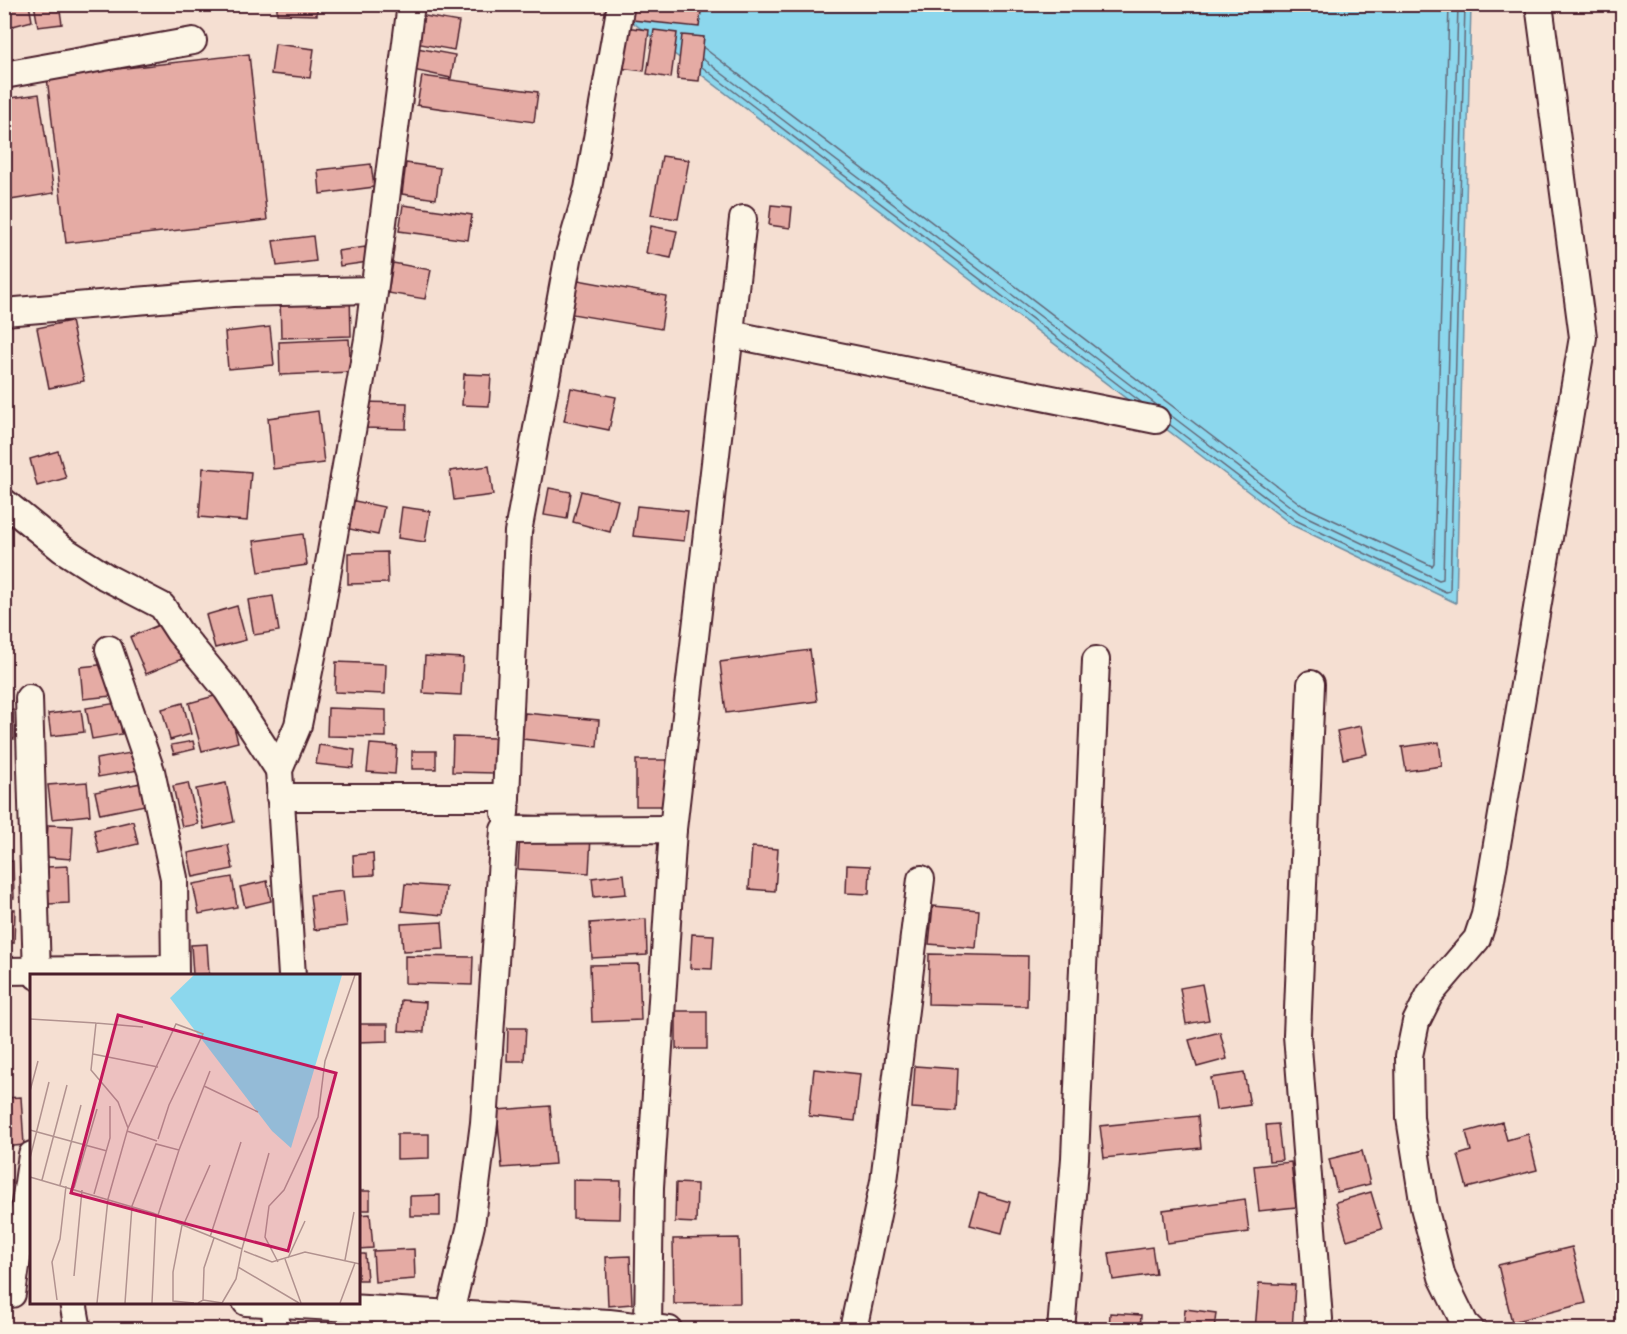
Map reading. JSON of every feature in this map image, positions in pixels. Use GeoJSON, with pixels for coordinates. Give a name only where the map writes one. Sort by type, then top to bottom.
{"type":"FeatureCollection","features":[{"type":"Feature","properties":{"kind":"street"},"geometry":{"type":"LineString","coordinates":[[292,974],[279,770],[298,725],[318,627],[374,290],[411,4]]}},
{"type":"Feature","properties":{"kind":"street"},"geometry":{"type":"LineString","coordinates":[[451,1321],[471,1225],[484,1123],[506,797],[518,532],[569,254],[588,189],[621,4]]}},
{"type":"Feature","properties":{"kind":"street"},"geometry":{"type":"LineString","coordinates":[[1471,1329],[1465,1324],[1442,1277],[1424,1207],[1410,1118],[1409,1056],[1416,1022],[1430,994],[1477,939],[1485,915],[1583,337],[1539,4]]}},
{"type":"Feature","properties":{"kind":"street"},"geometry":{"type":"LineString","coordinates":[[4,75],[193,41]]}},
{"type":"Feature","properties":{"kind":"street"},"geometry":{"type":"LineString","coordinates":[[284,1304],[451,1321],[649,1328],[650,1187],[673,829],[743,219]]}},
{"type":"Feature","properties":{"kind":"street"},"geometry":{"type":"LineString","coordinates":[[4,312],[232,292],[374,290]]}},
{"type":"Feature","properties":{"kind":"street"},"geometry":{"type":"LineString","coordinates":[[730,334],[1156,420]]}},
{"type":"Feature","properties":{"kind":"street"},"geometry":{"type":"LineString","coordinates":[[4,502],[62,549],[106,577],[162,606],[179,632],[226,690],[279,770]]}},
{"type":"Feature","properties":{"kind":"street"},"geometry":{"type":"LineString","coordinates":[[4,971],[37,974],[175,972],[174,878],[151,771],[109,650]]}},
{"type":"Feature","properties":{"kind":"street"},"geometry":{"type":"LineString","coordinates":[[1061,1329],[1075,1158],[1096,660]]}},
{"type":"Feature","properties":{"kind":"street"},"geometry":{"type":"LineString","coordinates":[[1311,684],[1297,1035],[1319,1319],[1317,1329]]}},
{"type":"Feature","properties":{"kind":"street"},"geometry":{"type":"LineString","coordinates":[[29,698],[37,974]]}},
{"type":"Feature","properties":{"kind":"street"},"geometry":{"type":"LineString","coordinates":[[280,797],[506,797]]}},
{"type":"Feature","properties":{"kind":"street"},"geometry":{"type":"LineString","coordinates":[[504,830],[673,829]]}},
{"type":"Feature","properties":{"kind":"street"},"geometry":{"type":"LineString","coordinates":[[853,1329],[884,1181],[921,879]]}},
{"type":"Feature","properties":{"kind":"street"},"geometry":{"type":"LineString","coordinates":[[16,1294],[30,1172]]}},
{"type":"Feature","properties":{"kind":"street"},"geometry":{"type":"LineString","coordinates":[[74,1304],[78,1329]]}},
{"type":"Feature","properties":{"kind":"street"},"geometry":{"type":"LineString","coordinates":[[274,1304],[277,1329]]}},
{"type":"Feature","properties":{"kind":"water"},"geometry":{"type":"Polygon","coordinates":[[[610,5],[1471,5],[1456,603],[1292,525],[610,5]]]}},
{"type":"Feature","properties":{"kind":"building"},"geometry":{"type":"Polygon","coordinates":[[[4,4],[29,4],[32,21],[9,27],[4,4]]]}},
{"type":"Feature","properties":{"kind":"building"},"geometry":{"type":"Polygon","coordinates":[[[34,4],[59,4],[62,24],[38,27],[34,4]]]}},
{"type":"Feature","properties":{"kind":"building"},"geometry":{"type":"Polygon","coordinates":[[[277,4],[317,4],[317,15],[277,14],[277,4]]]}},
{"type":"Feature","properties":{"kind":"building"},"geometry":{"type":"Polygon","coordinates":[[[625,4],[702,4],[699,27],[623,19],[625,4]]]}},
{"type":"Feature","properties":{"kind":"building"},"geometry":{"type":"Polygon","coordinates":[[[419,15],[459,22],[454,50],[415,43],[419,15]]]}},
{"type":"Feature","properties":{"kind":"building"},"geometry":{"type":"Polygon","coordinates":[[[624,27],[649,30],[644,71],[619,68],[624,27]]]}},
{"type":"Feature","properties":{"kind":"building"},"geometry":{"type":"Polygon","coordinates":[[[654,30],[677,33],[671,78],[647,74],[654,30]]]}},
{"type":"Feature","properties":{"kind":"building"},"geometry":{"type":"Polygon","coordinates":[[[682,35],[704,37],[699,81],[677,79],[682,35]]]}},
{"type":"Feature","properties":{"kind":"building"},"geometry":{"type":"Polygon","coordinates":[[[275,44],[314,49],[310,78],[271,74],[275,44]]]}},
{"type":"Feature","properties":{"kind":"building"},"geometry":{"type":"Polygon","coordinates":[[[417,48],[455,55],[451,78],[413,70],[417,48]]]}},
{"type":"Feature","properties":{"kind":"building"},"geometry":{"type":"Polygon","coordinates":[[[249,54],[267,220],[66,243],[47,77],[249,54]]]}},
{"type":"Feature","properties":{"kind":"building"},"geometry":{"type":"Polygon","coordinates":[[[422,76],[538,92],[534,122],[417,105],[422,76]]]}},
{"type":"Feature","properties":{"kind":"building"},"geometry":{"type":"Polygon","coordinates":[[[39,94],[54,193],[4,201],[4,99],[39,94]]]}},
{"type":"Feature","properties":{"kind":"building"},"geometry":{"type":"Polygon","coordinates":[[[662,156],[689,160],[678,219],[651,215],[662,156]]]}},
{"type":"Feature","properties":{"kind":"building"},"geometry":{"type":"Polygon","coordinates":[[[406,163],[440,168],[436,199],[402,194],[406,163]]]}},
{"type":"Feature","properties":{"kind":"building"},"geometry":{"type":"Polygon","coordinates":[[[371,164],[374,187],[320,194],[318,170],[371,164]]]}},
{"type":"Feature","properties":{"kind":"building"},"geometry":{"type":"Polygon","coordinates":[[[403,205],[472,215],[468,240],[399,231],[403,205]]]}},
{"type":"Feature","properties":{"kind":"building"},"geometry":{"type":"Polygon","coordinates":[[[771,205],[792,207],[790,228],[769,225],[771,205]]]}},
{"type":"Feature","properties":{"kind":"building"},"geometry":{"type":"Polygon","coordinates":[[[651,226],[677,231],[671,258],[646,253],[651,226]]]}},
{"type":"Feature","properties":{"kind":"building"},"geometry":{"type":"Polygon","coordinates":[[[313,236],[316,261],[277,266],[273,241],[313,236]]]}},
{"type":"Feature","properties":{"kind":"building"},"geometry":{"type":"Polygon","coordinates":[[[365,247],[368,262],[340,266],[338,251],[365,247]]]}},
{"type":"Feature","properties":{"kind":"building"},"geometry":{"type":"Polygon","coordinates":[[[393,263],[431,270],[425,299],[388,293],[393,263]]]}},
{"type":"Feature","properties":{"kind":"building"},"geometry":{"type":"Polygon","coordinates":[[[578,280],[666,296],[661,329],[572,314],[578,280]]]}},
{"type":"Feature","properties":{"kind":"building"},"geometry":{"type":"Polygon","coordinates":[[[350,294],[351,336],[281,338],[280,297],[350,294]]]}},
{"type":"Feature","properties":{"kind":"building"},"geometry":{"type":"Polygon","coordinates":[[[71,321],[84,381],[49,388],[37,328],[71,321]]]}},
{"type":"Feature","properties":{"kind":"building"},"geometry":{"type":"Polygon","coordinates":[[[270,327],[274,365],[228,369],[225,332],[270,327]]]}},
{"type":"Feature","properties":{"kind":"building"},"geometry":{"type":"Polygon","coordinates":[[[349,339],[351,372],[280,375],[279,342],[349,339]]]}},
{"type":"Feature","properties":{"kind":"building"},"geometry":{"type":"Polygon","coordinates":[[[464,374],[491,375],[489,406],[462,405],[464,374]]]}},
{"type":"Feature","properties":{"kind":"building"},"geometry":{"type":"Polygon","coordinates":[[[571,388],[616,397],[609,430],[564,421],[571,388]]]}},
{"type":"Feature","properties":{"kind":"building"},"geometry":{"type":"Polygon","coordinates":[[[363,402],[407,403],[406,429],[362,428],[363,402]]]}},
{"type":"Feature","properties":{"kind":"building"},"geometry":{"type":"Polygon","coordinates":[[[318,411],[324,463],[273,469],[268,418],[318,411]]]}},
{"type":"Feature","properties":{"kind":"building"},"geometry":{"type":"Polygon","coordinates":[[[58,451],[66,478],[37,486],[30,459],[58,451]]]}},
{"type":"Feature","properties":{"kind":"building"},"geometry":{"type":"Polygon","coordinates":[[[489,466],[493,495],[454,500],[450,471],[489,466]]]}},
{"type":"Feature","properties":{"kind":"building"},"geometry":{"type":"Polygon","coordinates":[[[203,468],[251,472],[247,521],[199,517],[203,468]]]}},
{"type":"Feature","properties":{"kind":"building"},"geometry":{"type":"Polygon","coordinates":[[[549,488],[571,492],[567,519],[544,515],[549,488]]]}},
{"type":"Feature","properties":{"kind":"building"},"geometry":{"type":"Polygon","coordinates":[[[581,491],[618,500],[610,532],[573,522],[581,491]]]}},
{"type":"Feature","properties":{"kind":"building"},"geometry":{"type":"Polygon","coordinates":[[[350,500],[384,507],[378,535],[345,528],[350,500]]]}},
{"type":"Feature","properties":{"kind":"building"},"geometry":{"type":"Polygon","coordinates":[[[637,506],[688,511],[684,541],[633,536],[637,506]]]}},
{"type":"Feature","properties":{"kind":"building"},"geometry":{"type":"Polygon","coordinates":[[[402,507],[430,511],[425,542],[398,538],[402,507]]]}},
{"type":"Feature","properties":{"kind":"building"},"geometry":{"type":"Polygon","coordinates":[[[303,534],[307,565],[259,572],[254,541],[303,534]]]}},
{"type":"Feature","properties":{"kind":"building"},"geometry":{"type":"Polygon","coordinates":[[[387,552],[388,583],[348,584],[348,553],[387,552]]]}},
{"type":"Feature","properties":{"kind":"building"},"geometry":{"type":"Polygon","coordinates":[[[273,596],[279,631],[254,635],[248,600],[273,596]]]}},
{"type":"Feature","properties":{"kind":"building"},"geometry":{"type":"Polygon","coordinates":[[[237,606],[246,640],[215,648],[206,615],[237,606]]]}},
{"type":"Feature","properties":{"kind":"building"},"geometry":{"type":"Polygon","coordinates":[[[166,622],[182,659],[146,674],[130,637],[166,622]]]}},
{"type":"Feature","properties":{"kind":"building"},"geometry":{"type":"Polygon","coordinates":[[[810,650],[817,701],[726,713],[720,662],[810,650]]]}},
{"type":"Feature","properties":{"kind":"building"},"geometry":{"type":"Polygon","coordinates":[[[425,656],[463,658],[461,695],[423,693],[425,656]]]}},
{"type":"Feature","properties":{"kind":"building"},"geometry":{"type":"Polygon","coordinates":[[[336,662],[386,664],[385,694],[335,692],[336,662]]]}},
{"type":"Feature","properties":{"kind":"building"},"geometry":{"type":"Polygon","coordinates":[[[108,664],[111,696],[83,699],[80,667],[108,664]]]}},
{"type":"Feature","properties":{"kind":"building"},"geometry":{"type":"Polygon","coordinates":[[[225,693],[238,742],[202,751],[189,703],[225,693]]]}},
{"type":"Feature","properties":{"kind":"building"},"geometry":{"type":"Polygon","coordinates":[[[117,703],[122,734],[92,739],[86,708],[117,703]]]}},
{"type":"Feature","properties":{"kind":"building"},"geometry":{"type":"Polygon","coordinates":[[[183,703],[191,734],[170,740],[162,709],[183,703]]]}},
{"type":"Feature","properties":{"kind":"building"},"geometry":{"type":"Polygon","coordinates":[[[328,708],[386,710],[386,737],[327,736],[328,708]]]}},
{"type":"Feature","properties":{"kind":"building"},"geometry":{"type":"Polygon","coordinates":[[[13,710],[14,739],[4,739],[4,711],[13,710]]]}},
{"type":"Feature","properties":{"kind":"building"},"geometry":{"type":"Polygon","coordinates":[[[81,710],[84,732],[51,736],[48,714],[81,710]]]}},
{"type":"Feature","properties":{"kind":"building"},"geometry":{"type":"Polygon","coordinates":[[[525,713],[599,720],[597,747],[522,739],[525,713]]]}},
{"type":"Feature","properties":{"kind":"building"},"geometry":{"type":"Polygon","coordinates":[[[1361,726],[1367,754],[1343,759],[1337,731],[1361,726]]]}},
{"type":"Feature","properties":{"kind":"building"},"geometry":{"type":"Polygon","coordinates":[[[453,737],[495,738],[494,773],[452,772],[453,737]]]}},
{"type":"Feature","properties":{"kind":"building"},"geometry":{"type":"Polygon","coordinates":[[[193,741],[195,749],[174,754],[171,745],[193,741]]]}},
{"type":"Feature","properties":{"kind":"building"},"geometry":{"type":"Polygon","coordinates":[[[1439,742],[1442,766],[1406,771],[1402,747],[1439,742]]]}},
{"type":"Feature","properties":{"kind":"building"},"geometry":{"type":"Polygon","coordinates":[[[370,744],[397,746],[395,774],[367,772],[370,744]]]}},
{"type":"Feature","properties":{"kind":"building"},"geometry":{"type":"Polygon","coordinates":[[[319,745],[355,750],[353,768],[316,764],[319,745]]]}},
{"type":"Feature","properties":{"kind":"building"},"geometry":{"type":"Polygon","coordinates":[[[412,751],[436,751],[436,769],[412,769],[412,751]]]}},
{"type":"Feature","properties":{"kind":"building"},"geometry":{"type":"Polygon","coordinates":[[[136,752],[139,770],[98,777],[96,759],[136,752]]]}},
{"type":"Feature","properties":{"kind":"building"},"geometry":{"type":"Polygon","coordinates":[[[636,760],[669,760],[669,806],[636,806],[636,760]]]}},
{"type":"Feature","properties":{"kind":"building"},"geometry":{"type":"Polygon","coordinates":[[[87,782],[90,815],[52,819],[48,785],[87,782]]]}},
{"type":"Feature","properties":{"kind":"building"},"geometry":{"type":"Polygon","coordinates":[[[141,783],[145,805],[100,814],[95,792],[141,783]]]}},
{"type":"Feature","properties":{"kind":"building"},"geometry":{"type":"Polygon","coordinates":[[[188,783],[198,824],[182,827],[173,786],[188,783]]]}},
{"type":"Feature","properties":{"kind":"building"},"geometry":{"type":"Polygon","coordinates":[[[226,783],[234,822],[204,829],[196,789],[226,783]]]}},
{"type":"Feature","properties":{"kind":"building"},"geometry":{"type":"Polygon","coordinates":[[[521,815],[592,818],[589,873],[518,869],[521,815]]]}},
{"type":"Feature","properties":{"kind":"building"},"geometry":{"type":"Polygon","coordinates":[[[133,821],[138,844],[99,853],[94,830],[133,821]]]}},
{"type":"Feature","properties":{"kind":"building"},"geometry":{"type":"Polygon","coordinates":[[[48,825],[73,826],[71,859],[46,857],[48,825]]]}},
{"type":"Feature","properties":{"kind":"building"},"geometry":{"type":"Polygon","coordinates":[[[228,845],[233,869],[193,877],[188,853],[228,845]]]}},
{"type":"Feature","properties":{"kind":"building"},"geometry":{"type":"Polygon","coordinates":[[[752,847],[778,849],[775,891],[749,889],[752,847]]]}},
{"type":"Feature","properties":{"kind":"building"},"geometry":{"type":"Polygon","coordinates":[[[373,853],[374,875],[354,876],[353,855],[373,853]]]}},
{"type":"Feature","properties":{"kind":"building"},"geometry":{"type":"Polygon","coordinates":[[[13,861],[14,898],[4,898],[4,862],[13,861]]]}},
{"type":"Feature","properties":{"kind":"building"},"geometry":{"type":"Polygon","coordinates":[[[847,865],[870,866],[869,894],[846,893],[847,865]]]}},
{"type":"Feature","properties":{"kind":"building"},"geometry":{"type":"Polygon","coordinates":[[[68,866],[69,903],[48,904],[47,867],[68,866]]]}},
{"type":"Feature","properties":{"kind":"building"},"geometry":{"type":"Polygon","coordinates":[[[624,874],[626,894],[594,897],[592,878],[624,874]]]}},
{"type":"Feature","properties":{"kind":"building"},"geometry":{"type":"Polygon","coordinates":[[[232,877],[237,907],[199,914],[193,884],[232,877]]]}},
{"type":"Feature","properties":{"kind":"building"},"geometry":{"type":"Polygon","coordinates":[[[267,881],[271,901],[245,907],[240,887],[267,881]]]}},
{"type":"Feature","properties":{"kind":"building"},"geometry":{"type":"Polygon","coordinates":[[[405,884],[446,887],[443,915],[402,911],[405,884]]]}},
{"type":"Feature","properties":{"kind":"building"},"geometry":{"type":"Polygon","coordinates":[[[343,891],[347,926],[314,930],[310,895],[343,891]]]}},
{"type":"Feature","properties":{"kind":"building"},"geometry":{"type":"Polygon","coordinates":[[[933,906],[979,910],[976,948],[929,944],[933,906]]]}},
{"type":"Feature","properties":{"kind":"building"},"geometry":{"type":"Polygon","coordinates":[[[4,909],[15,909],[14,943],[4,943],[4,909]]]}},
{"type":"Feature","properties":{"kind":"building"},"geometry":{"type":"Polygon","coordinates":[[[646,919],[647,955],[592,958],[590,923],[646,919]]]}},
{"type":"Feature","properties":{"kind":"building"},"geometry":{"type":"Polygon","coordinates":[[[442,922],[444,949],[403,951],[401,924],[442,922]]]}},
{"type":"Feature","properties":{"kind":"building"},"geometry":{"type":"Polygon","coordinates":[[[692,934],[714,935],[712,969],[690,968],[692,934]]]}},
{"type":"Feature","properties":{"kind":"building"},"geometry":{"type":"Polygon","coordinates":[[[207,944],[209,974],[193,974],[191,945],[207,944]]]}},
{"type":"Feature","properties":{"kind":"building"},"geometry":{"type":"Polygon","coordinates":[[[929,954],[1028,956],[1027,1006],[928,1004],[929,954]]]}},
{"type":"Feature","properties":{"kind":"building"},"geometry":{"type":"Polygon","coordinates":[[[405,956],[473,957],[472,985],[405,983],[405,956]]]}},
{"type":"Feature","properties":{"kind":"building"},"geometry":{"type":"Polygon","coordinates":[[[639,964],[641,1020],[592,1022],[590,965],[639,964]]]}},
{"type":"Feature","properties":{"kind":"building"},"geometry":{"type":"Polygon","coordinates":[[[1202,984],[1209,1020],[1186,1024],[1180,988],[1202,984]]]}},
{"type":"Feature","properties":{"kind":"building"},"geometry":{"type":"Polygon","coordinates":[[[401,1000],[426,1002],[424,1032],[399,1031],[401,1000]]]}},
{"type":"Feature","properties":{"kind":"building"},"geometry":{"type":"Polygon","coordinates":[[[676,1011],[707,1011],[707,1049],[676,1049],[676,1011]]]}},
{"type":"Feature","properties":{"kind":"building"},"geometry":{"type":"Polygon","coordinates":[[[360,1024],[388,1024],[388,1041],[360,1042],[360,1024]]]}},
{"type":"Feature","properties":{"kind":"building"},"geometry":{"type":"Polygon","coordinates":[[[508,1028],[526,1028],[524,1061],[507,1061],[508,1028]]]}},
{"type":"Feature","properties":{"kind":"building"},"geometry":{"type":"Polygon","coordinates":[[[1220,1032],[1227,1059],[1197,1067],[1189,1040],[1220,1032]]]}},
{"type":"Feature","properties":{"kind":"building"},"geometry":{"type":"Polygon","coordinates":[[[915,1066],[958,1069],[956,1111],[912,1108],[915,1066]]]}},
{"type":"Feature","properties":{"kind":"building"},"geometry":{"type":"Polygon","coordinates":[[[814,1069],[860,1074],[855,1121],[809,1116],[814,1069]]]}},
{"type":"Feature","properties":{"kind":"building"},"geometry":{"type":"Polygon","coordinates":[[[1244,1073],[1250,1105],[1216,1110],[1211,1078],[1244,1073]]]}},
{"type":"Feature","properties":{"kind":"building"},"geometry":{"type":"Polygon","coordinates":[[[21,1097],[24,1145],[4,1147],[4,1098],[21,1097]]]}},
{"type":"Feature","properties":{"kind":"building"},"geometry":{"type":"Polygon","coordinates":[[[550,1106],[555,1164],[502,1168],[497,1110],[550,1106]]]}},
{"type":"Feature","properties":{"kind":"building"},"geometry":{"type":"Polygon","coordinates":[[[1198,1116],[1201,1148],[1104,1158],[1100,1126],[1198,1116]]]}},
{"type":"Feature","properties":{"kind":"building"},"geometry":{"type":"Polygon","coordinates":[[[1502,1122],[1507,1140],[1528,1134],[1537,1170],[1467,1188],[1458,1155],[1471,1151],[1466,1132],[1502,1122]]]}},
{"type":"Feature","properties":{"kind":"building"},"geometry":{"type":"Polygon","coordinates":[[[1278,1124],[1282,1160],[1269,1161],[1266,1125],[1278,1124]]]}},
{"type":"Feature","properties":{"kind":"building"},"geometry":{"type":"Polygon","coordinates":[[[397,1134],[429,1134],[429,1158],[397,1159],[397,1134]]]}},
{"type":"Feature","properties":{"kind":"building"},"geometry":{"type":"Polygon","coordinates":[[[1362,1151],[1370,1184],[1337,1192],[1329,1159],[1362,1151]]]}},
{"type":"Feature","properties":{"kind":"building"},"geometry":{"type":"Polygon","coordinates":[[[1291,1162],[1296,1207],[1259,1211],[1254,1166],[1291,1162]]]}},
{"type":"Feature","properties":{"kind":"building"},"geometry":{"type":"Polygon","coordinates":[[[573,1180],[621,1181],[620,1219],[573,1218],[573,1180]]]}},
{"type":"Feature","properties":{"kind":"building"},"geometry":{"type":"Polygon","coordinates":[[[676,1183],[697,1184],[696,1223],[675,1222],[676,1183]]]}},
{"type":"Feature","properties":{"kind":"building"},"geometry":{"type":"Polygon","coordinates":[[[360,1191],[370,1191],[370,1210],[360,1210],[360,1191]]]}},
{"type":"Feature","properties":{"kind":"building"},"geometry":{"type":"Polygon","coordinates":[[[1371,1192],[1382,1229],[1347,1240],[1336,1202],[1371,1192]]]}},
{"type":"Feature","properties":{"kind":"building"},"geometry":{"type":"Polygon","coordinates":[[[979,1193],[1010,1202],[1002,1233],[970,1225],[979,1193]]]}},
{"type":"Feature","properties":{"kind":"building"},"geometry":{"type":"Polygon","coordinates":[[[440,1195],[440,1216],[410,1216],[410,1196],[440,1195]]]}},
{"type":"Feature","properties":{"kind":"building"},"geometry":{"type":"Polygon","coordinates":[[[1245,1199],[1249,1232],[1167,1243],[1163,1210],[1245,1199]]]}},
{"type":"Feature","properties":{"kind":"building"},"geometry":{"type":"Polygon","coordinates":[[[370,1214],[373,1248],[360,1249],[360,1215],[370,1214]]]}},
{"type":"Feature","properties":{"kind":"building"},"geometry":{"type":"Polygon","coordinates":[[[739,1238],[740,1303],[674,1304],[673,1239],[739,1238]]]}},
{"type":"Feature","properties":{"kind":"building"},"geometry":{"type":"Polygon","coordinates":[[[1152,1247],[1156,1274],[1113,1280],[1109,1253],[1152,1247]]]}},
{"type":"Feature","properties":{"kind":"building"},"geometry":{"type":"Polygon","coordinates":[[[1572,1247],[1586,1303],[1512,1322],[1498,1265],[1572,1247]]]}},
{"type":"Feature","properties":{"kind":"building"},"geometry":{"type":"Polygon","coordinates":[[[414,1249],[415,1279],[375,1282],[373,1251],[414,1249]]]}},
{"type":"Feature","properties":{"kind":"building"},"geometry":{"type":"Polygon","coordinates":[[[360,1254],[365,1254],[367,1280],[360,1280],[360,1254]]]}},
{"type":"Feature","properties":{"kind":"building"},"geometry":{"type":"Polygon","coordinates":[[[630,1256],[632,1304],[608,1306],[606,1257],[630,1256]]]}},
{"type":"Feature","properties":{"kind":"building"},"geometry":{"type":"Polygon","coordinates":[[[1259,1283],[1295,1285],[1292,1330],[1255,1330],[1259,1283]]]}},
{"type":"Feature","properties":{"kind":"building"},"geometry":{"type":"Polygon","coordinates":[[[1185,1309],[1216,1313],[1214,1330],[1183,1330],[1185,1309]]]}},
{"type":"Feature","properties":{"kind":"building"},"geometry":{"type":"Polygon","coordinates":[[[1110,1313],[1141,1315],[1140,1330],[1109,1330],[1110,1313]]]}},
{"type":"Feature","properties":{"kind":"building"},"geometry":{"type":"Polygon","coordinates":[[[170,1323],[171,1330],[145,1330],[144,1326],[170,1323]]]}}]}
